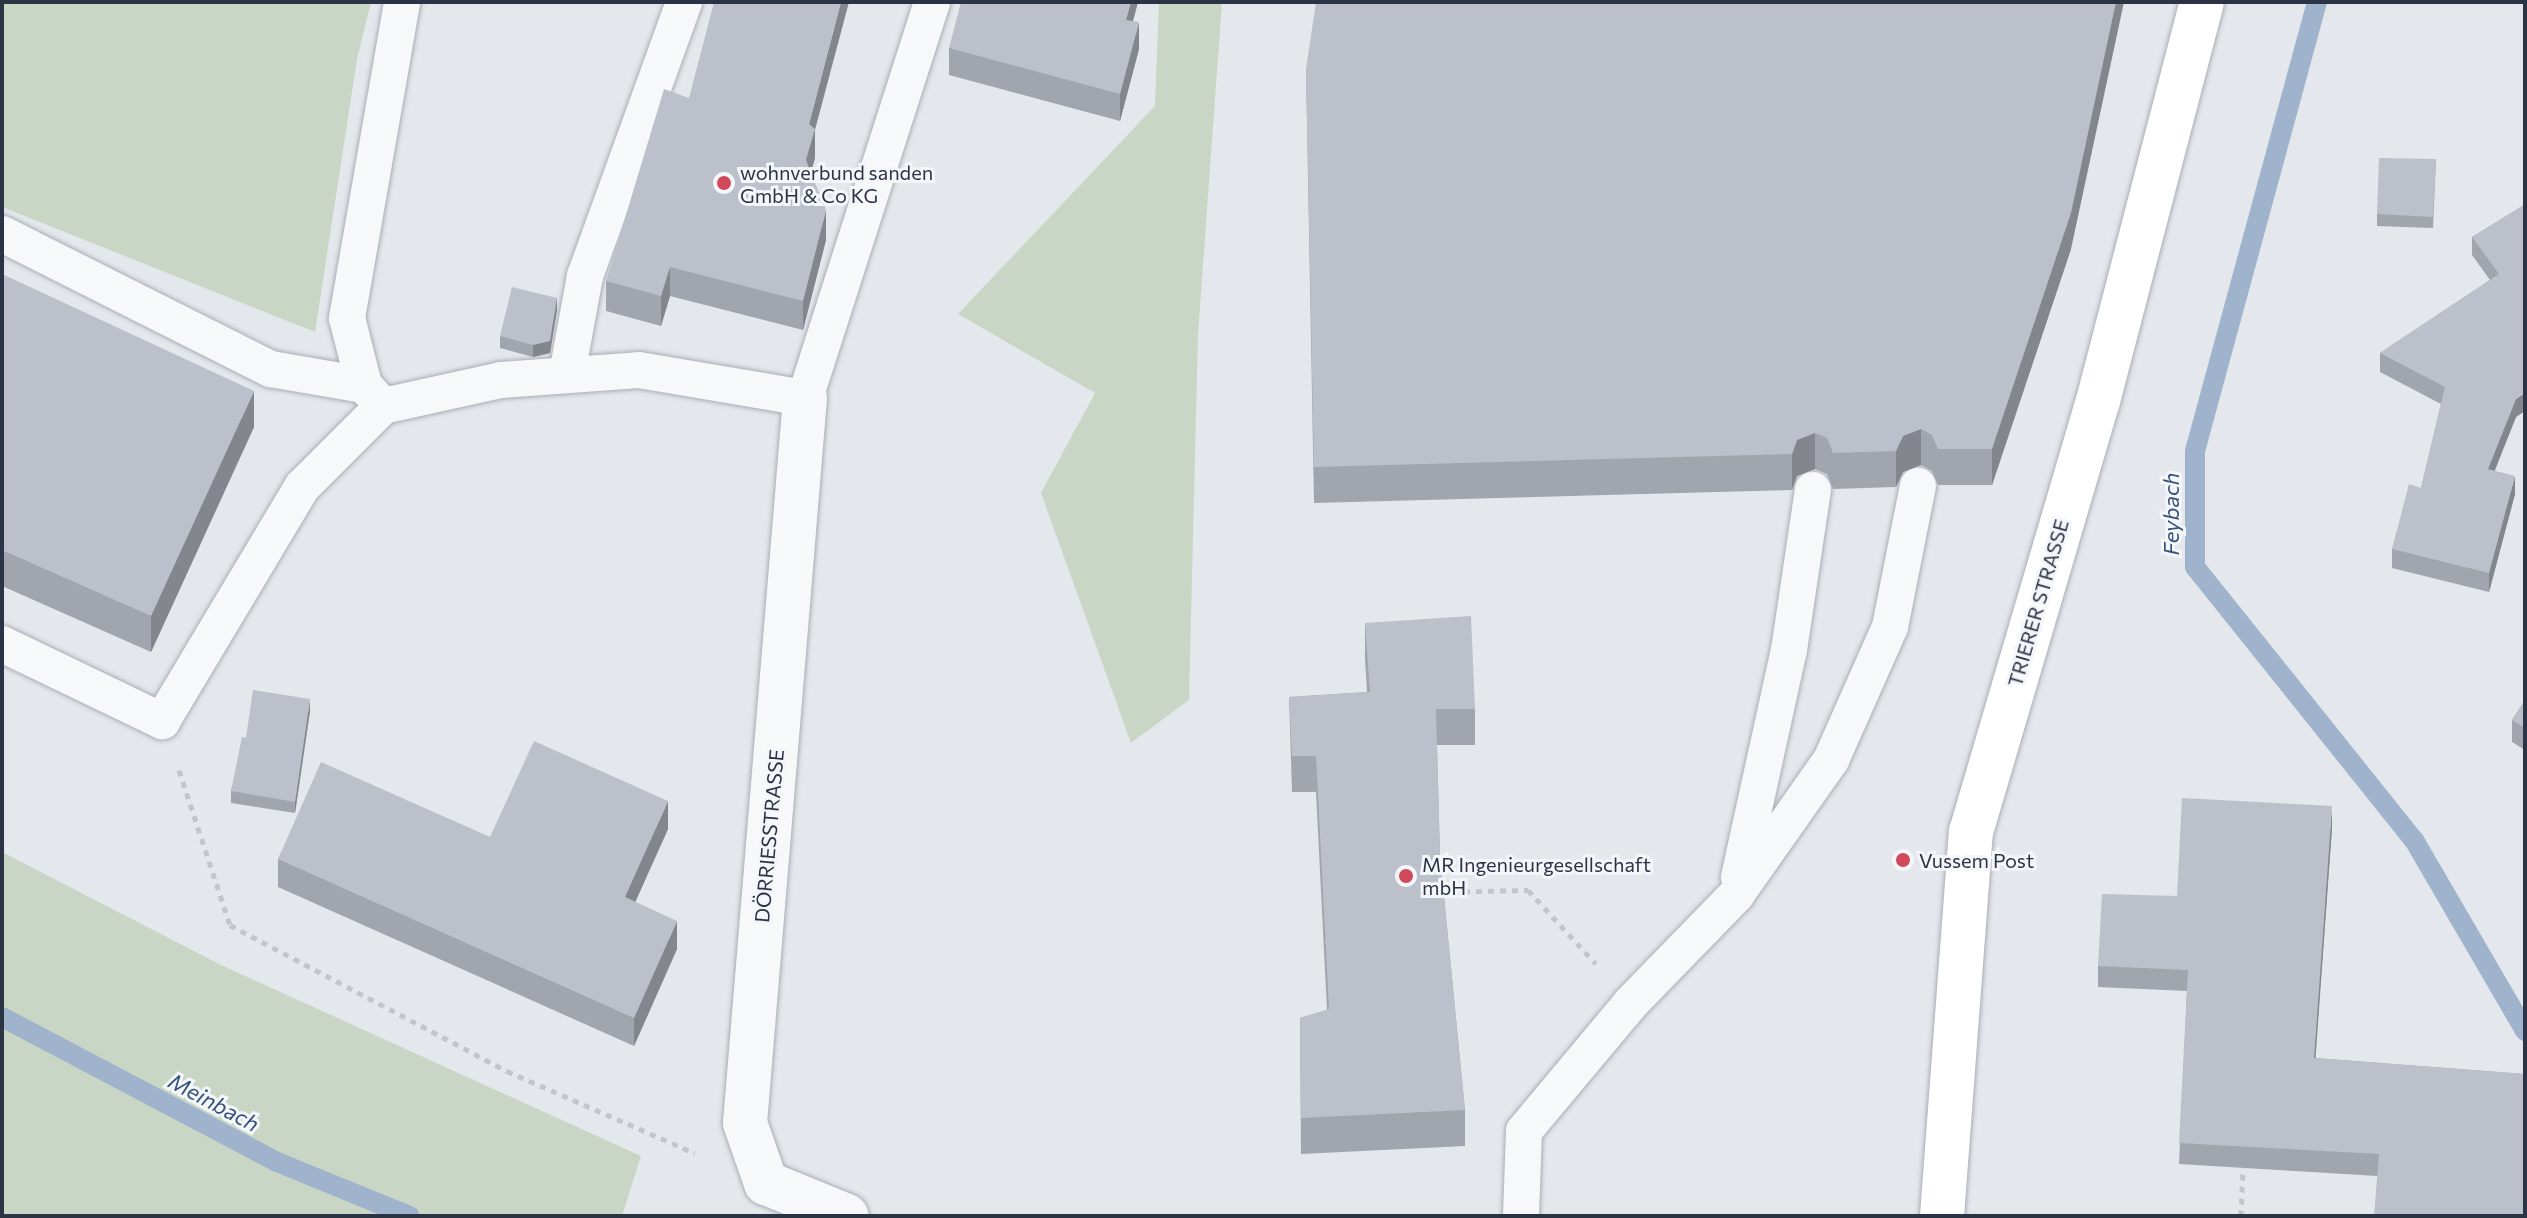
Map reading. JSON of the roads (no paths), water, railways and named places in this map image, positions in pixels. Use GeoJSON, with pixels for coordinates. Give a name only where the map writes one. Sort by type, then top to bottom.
{"type":"FeatureCollection","features":[{"type":"Feature","properties":{"kind":"main road","name":"TRIERER STRASSE"},"geometry":{"type":"LineString","coordinates":[[1942,1216],[1971,832],[2098,401],[2202,2]]}},
{"type":"Feature","properties":{"kind":"street","name":"DÖRRIESSTRASSE"},"geometry":{"type":"LineString","coordinates":[[805,398],[745,1123],[766,1183],[847,1216]]}},
{"type":"Feature","properties":{"kind":"lane"},"geometry":{"type":"LineString","coordinates":[[374,395],[347,318],[402,2]]}},
{"type":"Feature","properties":{"kind":"lane"},"geometry":{"type":"LineString","coordinates":[[567,374],[585,276],[684,2]]}},
{"type":"Feature","properties":{"kind":"lane"},"geometry":{"type":"LineString","coordinates":[[2,234],[271,369],[374,395],[501,380],[639,370],[805,398],[932,2]]}},
{"type":"Feature","properties":{"kind":"lane"},"geometry":{"type":"LineString","coordinates":[[2,644],[162,721],[302,487],[374,395]]}},
{"type":"Feature","properties":{"kind":"lane"},"geometry":{"type":"LineString","coordinates":[[1521,1216],[1524,1131],[1631,1003],[1736,895],[1831,760],[1890,627],[1918,486]]}},
{"type":"Feature","properties":{"kind":"lane"},"geometry":{"type":"LineString","coordinates":[[1736,895],[1789,650],[1813,490]]}},
{"type":"Feature","properties":{"kind":"waterway","name":"Feybach"},"geometry":{"type":"LineString","coordinates":[[2317,2],[2195,451],[2195,567],[2414,840],[2525,1031]]}},
{"type":"Feature","properties":{"kind":"waterway","name":"Meinbach"},"geometry":{"type":"LineString","coordinates":[[2,1017],[277,1162],[409,1216]]}},
{"type":"Feature","properties":{"kind":"place","name":"wohnverbund sanden GmbH & Co KG"},"geometry":{"type":"Point","coordinates":[724,183]}},
{"type":"Feature","properties":{"kind":"place","name":"Vussem Post"},"geometry":{"type":"Point","coordinates":[1903,860]}},
{"type":"Feature","properties":{"kind":"place","name":"MR Ingenieurgesellschaft mbH"},"geometry":{"type":"Point","coordinates":[1406,876]}}]}
